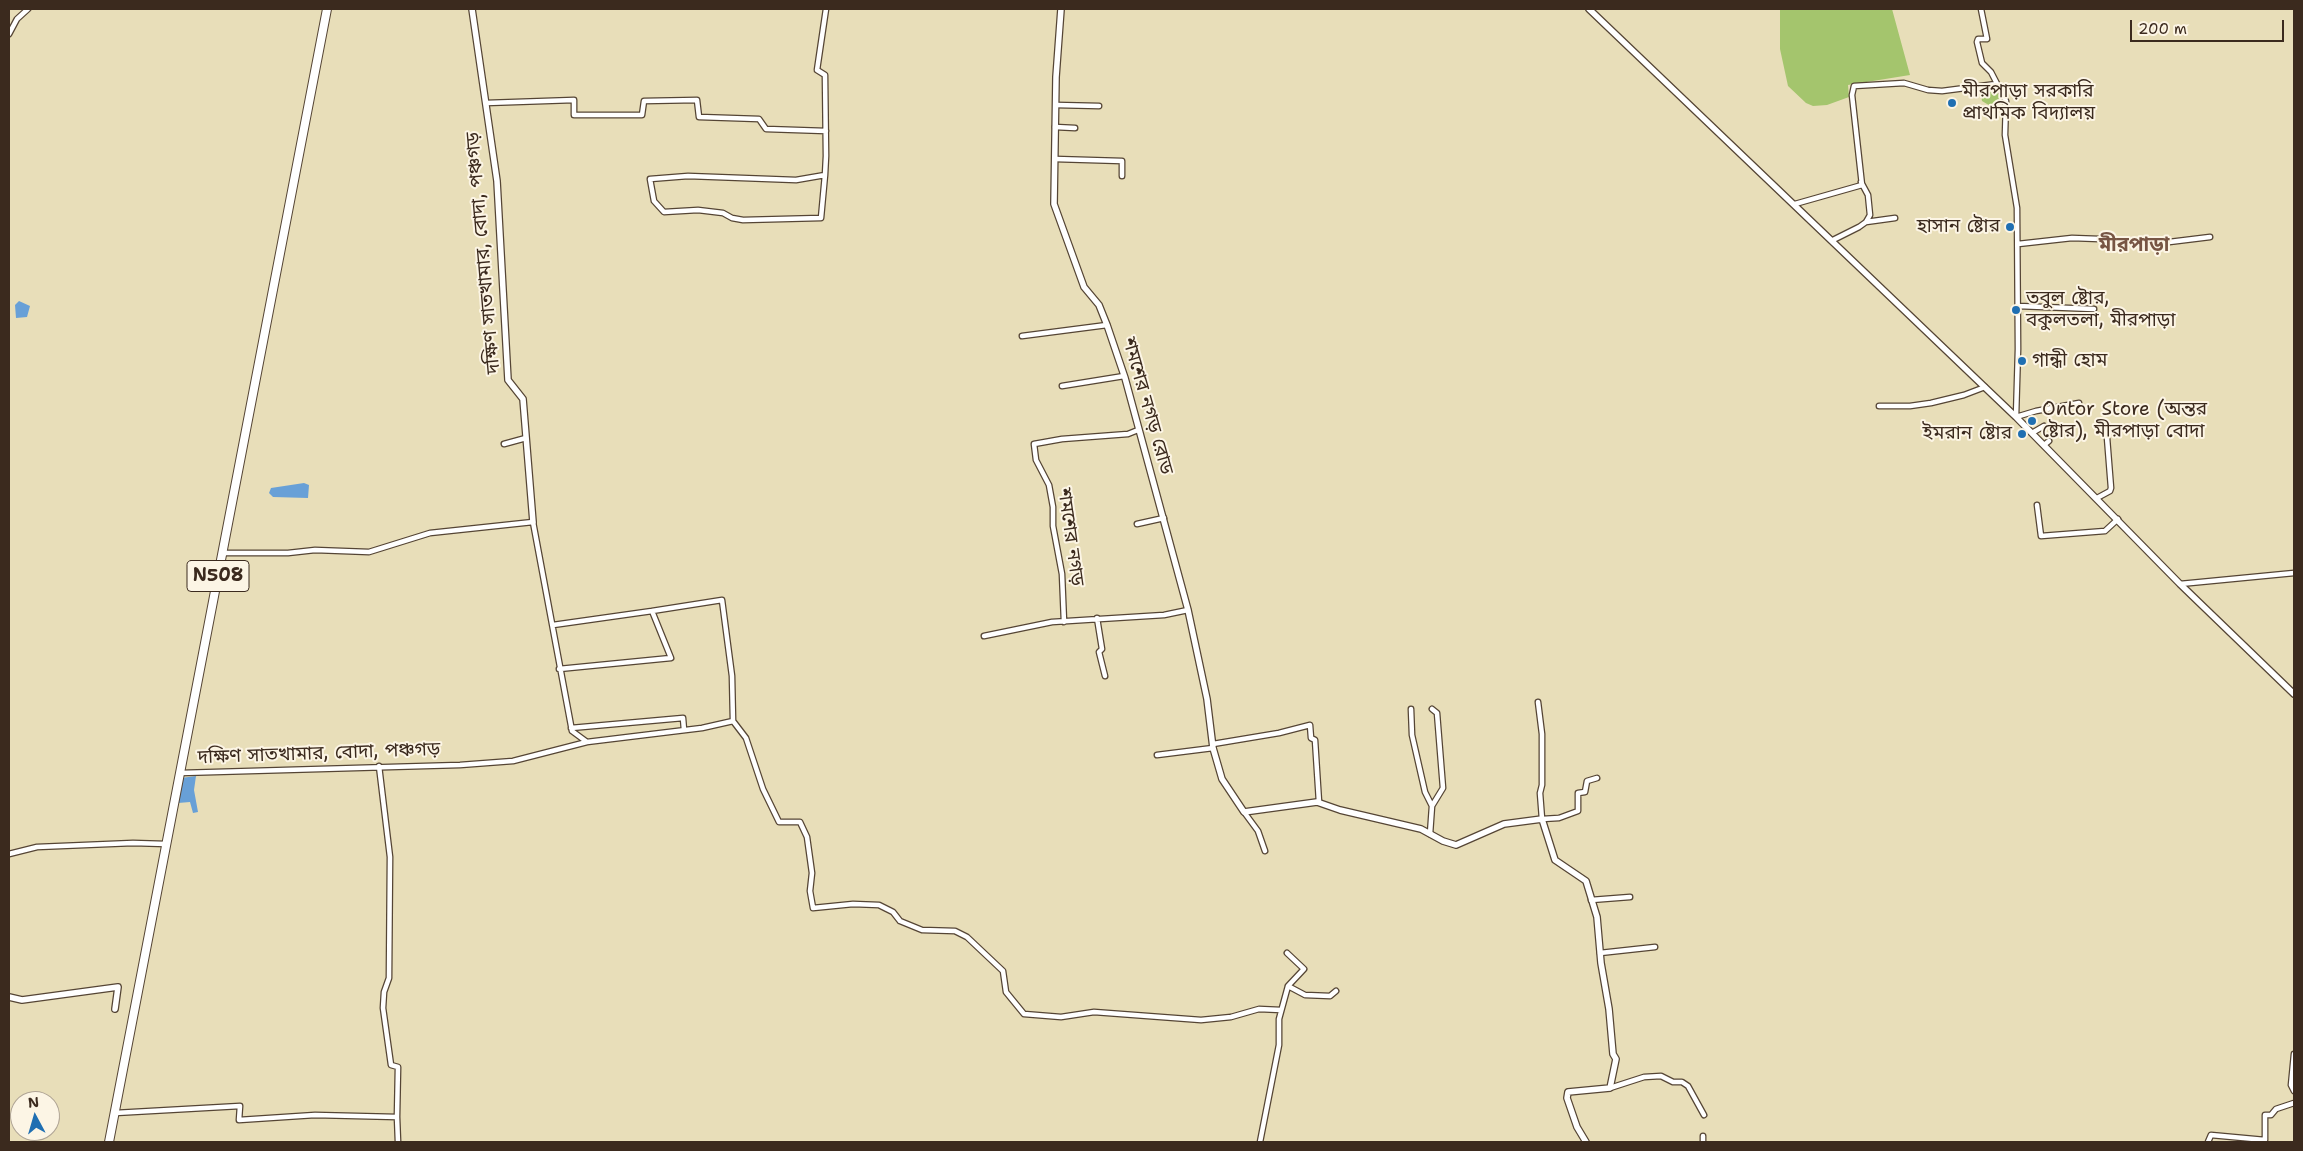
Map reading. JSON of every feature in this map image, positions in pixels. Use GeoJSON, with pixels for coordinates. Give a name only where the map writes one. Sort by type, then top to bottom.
{"type":"FeatureCollection","features":[{"type":"Feature","properties":{"kind":"highway","name":"N508"},"geometry":{"type":"LineString","coordinates":[[109,1142],[327,9]]}},
{"type":"Feature","properties":{"kind":"street"},"geometry":{"type":"LineString","coordinates":[[9,34],[18,19],[28,9]]}},
{"type":"Feature","properties":{"kind":"street","name":"দক্ষিণ সাতখামার, বোদা, পঞ্চগড়"},"geometry":{"type":"LineString","coordinates":[[472,9],[497,181],[508,380],[523,399],[533,522],[572,728]]}},
{"type":"Feature","properties":{"kind":"street"},"geometry":{"type":"LineString","coordinates":[[825,175],[796,180],[688,176],[650,179],[654,201],[664,212],[698,210],[723,213],[732,218],[743,220],[821,218],[825,175],[825,75],[817,70],[826,9]]}},
{"type":"Feature","properties":{"kind":"street","name":"শমশের নগড় রোড"},"geometry":{"type":"LineString","coordinates":[[1061,9],[1055,127],[1054,204],[1084,287],[1099,305],[1108,325],[1124,376],[1188,610],[1207,699],[1213,746],[1222,779],[1243,811]]}},
{"type":"Feature","properties":{"kind":"street"},"geometry":{"type":"LineString","coordinates":[[1589,9],[1833,240],[2032,433],[2046,443],[2180,584],[2294,694]]}},
{"type":"Feature","properties":{"kind":"street"},"geometry":{"type":"LineString","coordinates":[[1981,9],[1987,39],[1978,39],[1977,42],[1982,63],[1991,72],[2006,101],[2005,135],[2017,208],[2016,417]]}},
{"type":"Feature","properties":{"kind":"street"},"geometry":{"type":"LineString","coordinates":[[1866,222],[1870,209],[1868,192],[1861,182],[1852,95],[1854,86],[1898,82],[1928,90],[1942,91],[1996,84]]}},
{"type":"Feature","properties":{"kind":"street"},"geometry":{"type":"LineString","coordinates":[[486,103],[574,100],[574,115],[642,115],[644,101],[697,100],[699,117],[760,119],[766,129],[826,131]]}},
{"type":"Feature","properties":{"kind":"street"},"geometry":{"type":"LineString","coordinates":[[1056,105],[1099,106]]}},
{"type":"Feature","properties":{"kind":"street"},"geometry":{"type":"LineString","coordinates":[[1055,127],[1075,128]]}},
{"type":"Feature","properties":{"kind":"street"},"geometry":{"type":"LineString","coordinates":[[1055,159],[1122,161],[1122,176]]}},
{"type":"Feature","properties":{"kind":"street"},"geometry":{"type":"LineString","coordinates":[[1795,204],[1862,184],[1861,182]]}},
{"type":"Feature","properties":{"kind":"street"},"geometry":{"type":"LineString","coordinates":[[1833,240],[1848,234],[1866,222],[1895,218]]}},
{"type":"Feature","properties":{"kind":"street"},"geometry":{"type":"LineString","coordinates":[[2018,244],[2072,238],[2173,243],[2210,237]]}},
{"type":"Feature","properties":{"kind":"street"},"geometry":{"type":"LineString","coordinates":[[2018,306],[2094,309]]}},
{"type":"Feature","properties":{"kind":"street"},"geometry":{"type":"LineString","coordinates":[[1022,336],[1108,325]]}},
{"type":"Feature","properties":{"kind":"street"},"geometry":{"type":"LineString","coordinates":[[1062,386],[1124,376]]}},
{"type":"Feature","properties":{"kind":"street"},"geometry":{"type":"LineString","coordinates":[[1879,406],[1910,406],[1931,403],[1964,395],[1985,387]]}},
{"type":"Feature","properties":{"kind":"street"},"geometry":{"type":"LineString","coordinates":[[2016,417],[2036,411],[2079,403]]}},
{"type":"Feature","properties":{"kind":"street"},"geometry":{"type":"LineString","coordinates":[[2097,498],[2110,491],[2111,488],[2106,424]]}},
{"type":"Feature","properties":{"kind":"street"},"geometry":{"type":"LineString","coordinates":[[2032,433],[2044,426]]}},
{"type":"Feature","properties":{"kind":"street","name":"শমশের নগড়"},"geometry":{"type":"LineString","coordinates":[[1064,622],[1062,574],[1053,526],[1053,507],[1049,486],[1036,460],[1034,444],[1062,438],[1128,434],[1138,430]]}},
{"type":"Feature","properties":{"kind":"street"},"geometry":{"type":"LineString","coordinates":[[504,444],[526,438]]}},
{"type":"Feature","properties":{"kind":"street"},"geometry":{"type":"LineString","coordinates":[[2037,505],[2041,536],[2105,531],[2118,519]]}},
{"type":"Feature","properties":{"kind":"street"},"geometry":{"type":"LineString","coordinates":[[1137,524],[1164,518]]}},
{"type":"Feature","properties":{"kind":"street"},"geometry":{"type":"LineString","coordinates":[[223,553],[288,553],[315,550],[369,552],[430,533],[533,522]]}},
{"type":"Feature","properties":{"kind":"street"},"geometry":{"type":"LineString","coordinates":[[2180,584],[2294,573]]}},
{"type":"Feature","properties":{"kind":"street"},"geometry":{"type":"LineString","coordinates":[[553,625],[722,600],[732,676],[733,721],[746,738],[763,789],[779,822],[800,822],[807,838],[812,873],[810,891],[813,908],[853,904],[879,905],[893,912],[900,921],[922,930],[955,931],[967,936],[1002,971],[1006,992],[1024,1014],[1061,1017],[1094,1012],[1201,1020],[1231,1017],[1259,1009],[1281,1010]]}},
{"type":"Feature","properties":{"kind":"street"},"geometry":{"type":"LineString","coordinates":[[984,636],[1045,623],[1097,618],[1164,615],[1188,610]]}},
{"type":"Feature","properties":{"kind":"street"},"geometry":{"type":"LineString","coordinates":[[560,669],[671,658],[652,611]]}},
{"type":"Feature","properties":{"kind":"street"},"geometry":{"type":"LineString","coordinates":[[1097,618],[1102,649],[1099,652],[1105,676]]}},
{"type":"Feature","properties":{"kind":"street"},"geometry":{"type":"LineString","coordinates":[[1538,702],[1542,734],[1542,785],[1540,793],[1542,819],[1555,860],[1586,881],[1597,917],[1613,1054],[1616,1059],[1610,1088]]}},
{"type":"Feature","properties":{"kind":"street"},"geometry":{"type":"LineString","coordinates":[[1411,709],[1412,735],[1425,792],[1432,806]]}},
{"type":"Feature","properties":{"kind":"street"},"geometry":{"type":"LineString","coordinates":[[1430,834],[1432,806],[1443,788],[1437,713],[1432,709]]}},
{"type":"Feature","properties":{"kind":"street"},"geometry":{"type":"LineString","coordinates":[[684,730],[683,718],[572,728],[572,731],[586,742],[684,730],[733,721]]}},
{"type":"Feature","properties":{"kind":"street"},"geometry":{"type":"LineString","coordinates":[[1157,755],[1213,746],[1310,725],[1310,738],[1315,740],[1319,802]]}},
{"type":"Feature","properties":{"kind":"street","name":"দক্ষিণ সাতখামার, বোদা, পঞ্চগড়"},"geometry":{"type":"LineString","coordinates":[[180,773],[460,765],[513,761],[586,742]]}},
{"type":"Feature","properties":{"kind":"street"},"geometry":{"type":"LineString","coordinates":[[379,766],[390,856],[389,978],[384,992],[383,1008],[391,1065],[398,1067],[398,1142]]}},
{"type":"Feature","properties":{"kind":"street"},"geometry":{"type":"LineString","coordinates":[[1265,851],[1258,831],[1243,811],[1310,801],[1319,802],[1340,810],[1421,829],[1443,841],[1456,845],[1504,824],[1559,818],[1578,811],[1578,793],[1585,792],[1587,781],[1597,778]]}},
{"type":"Feature","properties":{"kind":"street"},"geometry":{"type":"LineString","coordinates":[[9,854],[37,847],[133,843],[166,844]]}},
{"type":"Feature","properties":{"kind":"street"},"geometry":{"type":"LineString","coordinates":[[1592,900],[1630,897]]}},
{"type":"Feature","properties":{"kind":"street"},"geometry":{"type":"LineString","coordinates":[[1600,953],[1655,947]]}},
{"type":"Feature","properties":{"kind":"street"},"geometry":{"type":"LineString","coordinates":[[1260,1142],[1279,1045],[1281,1010],[1288,986],[1304,968],[1287,952]]}},
{"type":"Feature","properties":{"kind":"street"},"geometry":{"type":"LineString","coordinates":[[1288,986],[1305,995],[1330,996],[1336,991]]}},
{"type":"Feature","properties":{"kind":"street"},"geometry":{"type":"LineString","coordinates":[[9,997],[22,1000],[118,987],[115,1009]]}},
{"type":"Feature","properties":{"kind":"street"},"geometry":{"type":"LineString","coordinates":[[2294,1054],[2291,1085],[2294,1091]]}},
{"type":"Feature","properties":{"kind":"street"},"geometry":{"type":"LineString","coordinates":[[1586,1142],[1577,1127],[1571,1104],[1567,1098],[1568,1092],[1610,1088],[1644,1077],[1661,1076],[1673,1082],[1682,1082],[1688,1086],[1704,1115]]}},
{"type":"Feature","properties":{"kind":"street"},"geometry":{"type":"LineString","coordinates":[[2208,1142],[2211,1135],[2265,1140],[2265,1115],[2271,1115],[2276,1109],[2294,1103]]}},
{"type":"Feature","properties":{"kind":"street"},"geometry":{"type":"LineString","coordinates":[[115,1113],[240,1106],[239,1120],[315,1115],[397,1116]]}},
{"type":"Feature","properties":{"kind":"street"},"geometry":{"type":"LineString","coordinates":[[1703,1136],[1703,1142]]}},
{"type":"Feature","properties":{"kind":"green space"},"geometry":{"type":"Polygon","coordinates":[[[1780,9],[1892,9],[1910,75],[1848,85],[1849,97],[1827,105],[1813,106],[1806,103],[1788,86],[1780,49],[1780,9]]]}},
{"type":"Feature","properties":{"kind":"green space"},"geometry":{"type":"Polygon","coordinates":[[[1994,86],[2002,99],[1992,107],[1982,101],[1981,95],[1994,86]]]}},
{"type":"Feature","properties":{"kind":"water"},"geometry":{"type":"Polygon","coordinates":[[[19,301],[30,306],[27,317],[16,318],[15,305],[19,301]]]}},
{"type":"Feature","properties":{"kind":"water"},"geometry":{"type":"Polygon","coordinates":[[[304,483],[309,485],[308,498],[273,497],[269,493],[271,488],[304,483]]]}},
{"type":"Feature","properties":{"kind":"water"},"geometry":{"type":"Polygon","coordinates":[[[196,776],[194,790],[198,812],[193,813],[190,802],[178,803],[181,778],[196,776]]]}},
{"type":"Feature","properties":{"kind":"place","name":"মীরপাড়া সরকারি প্রাথমিক বিদ্যালয়"},"geometry":{"type":"Point","coordinates":[1952,103]}},
{"type":"Feature","properties":{"kind":"place","name":"হাসান ষ্টোর"},"geometry":{"type":"Point","coordinates":[2010,227]}},
{"type":"Feature","properties":{"kind":"place","name":"তবুল ষ্টোর, বকুলতলা, মীরপাড়া"},"geometry":{"type":"Point","coordinates":[2016,310]}},
{"type":"Feature","properties":{"kind":"place","name":"গান্ধী হোম"},"geometry":{"type":"Point","coordinates":[2022,361]}},
{"type":"Feature","properties":{"kind":"place","name":"Ontor Store (অন্তর ষ্টোর), মীরপাড়া বোদা"},"geometry":{"type":"Point","coordinates":[2032,421]}},
{"type":"Feature","properties":{"kind":"place","name":"ইমরান ষ্টোর"},"geometry":{"type":"Point","coordinates":[2022,434]}},
{"type":"Feature","properties":{"kind":"district","name":"মীরপাড়া"},"geometry":{"type":"Point","coordinates":[2134,246]}}]}
